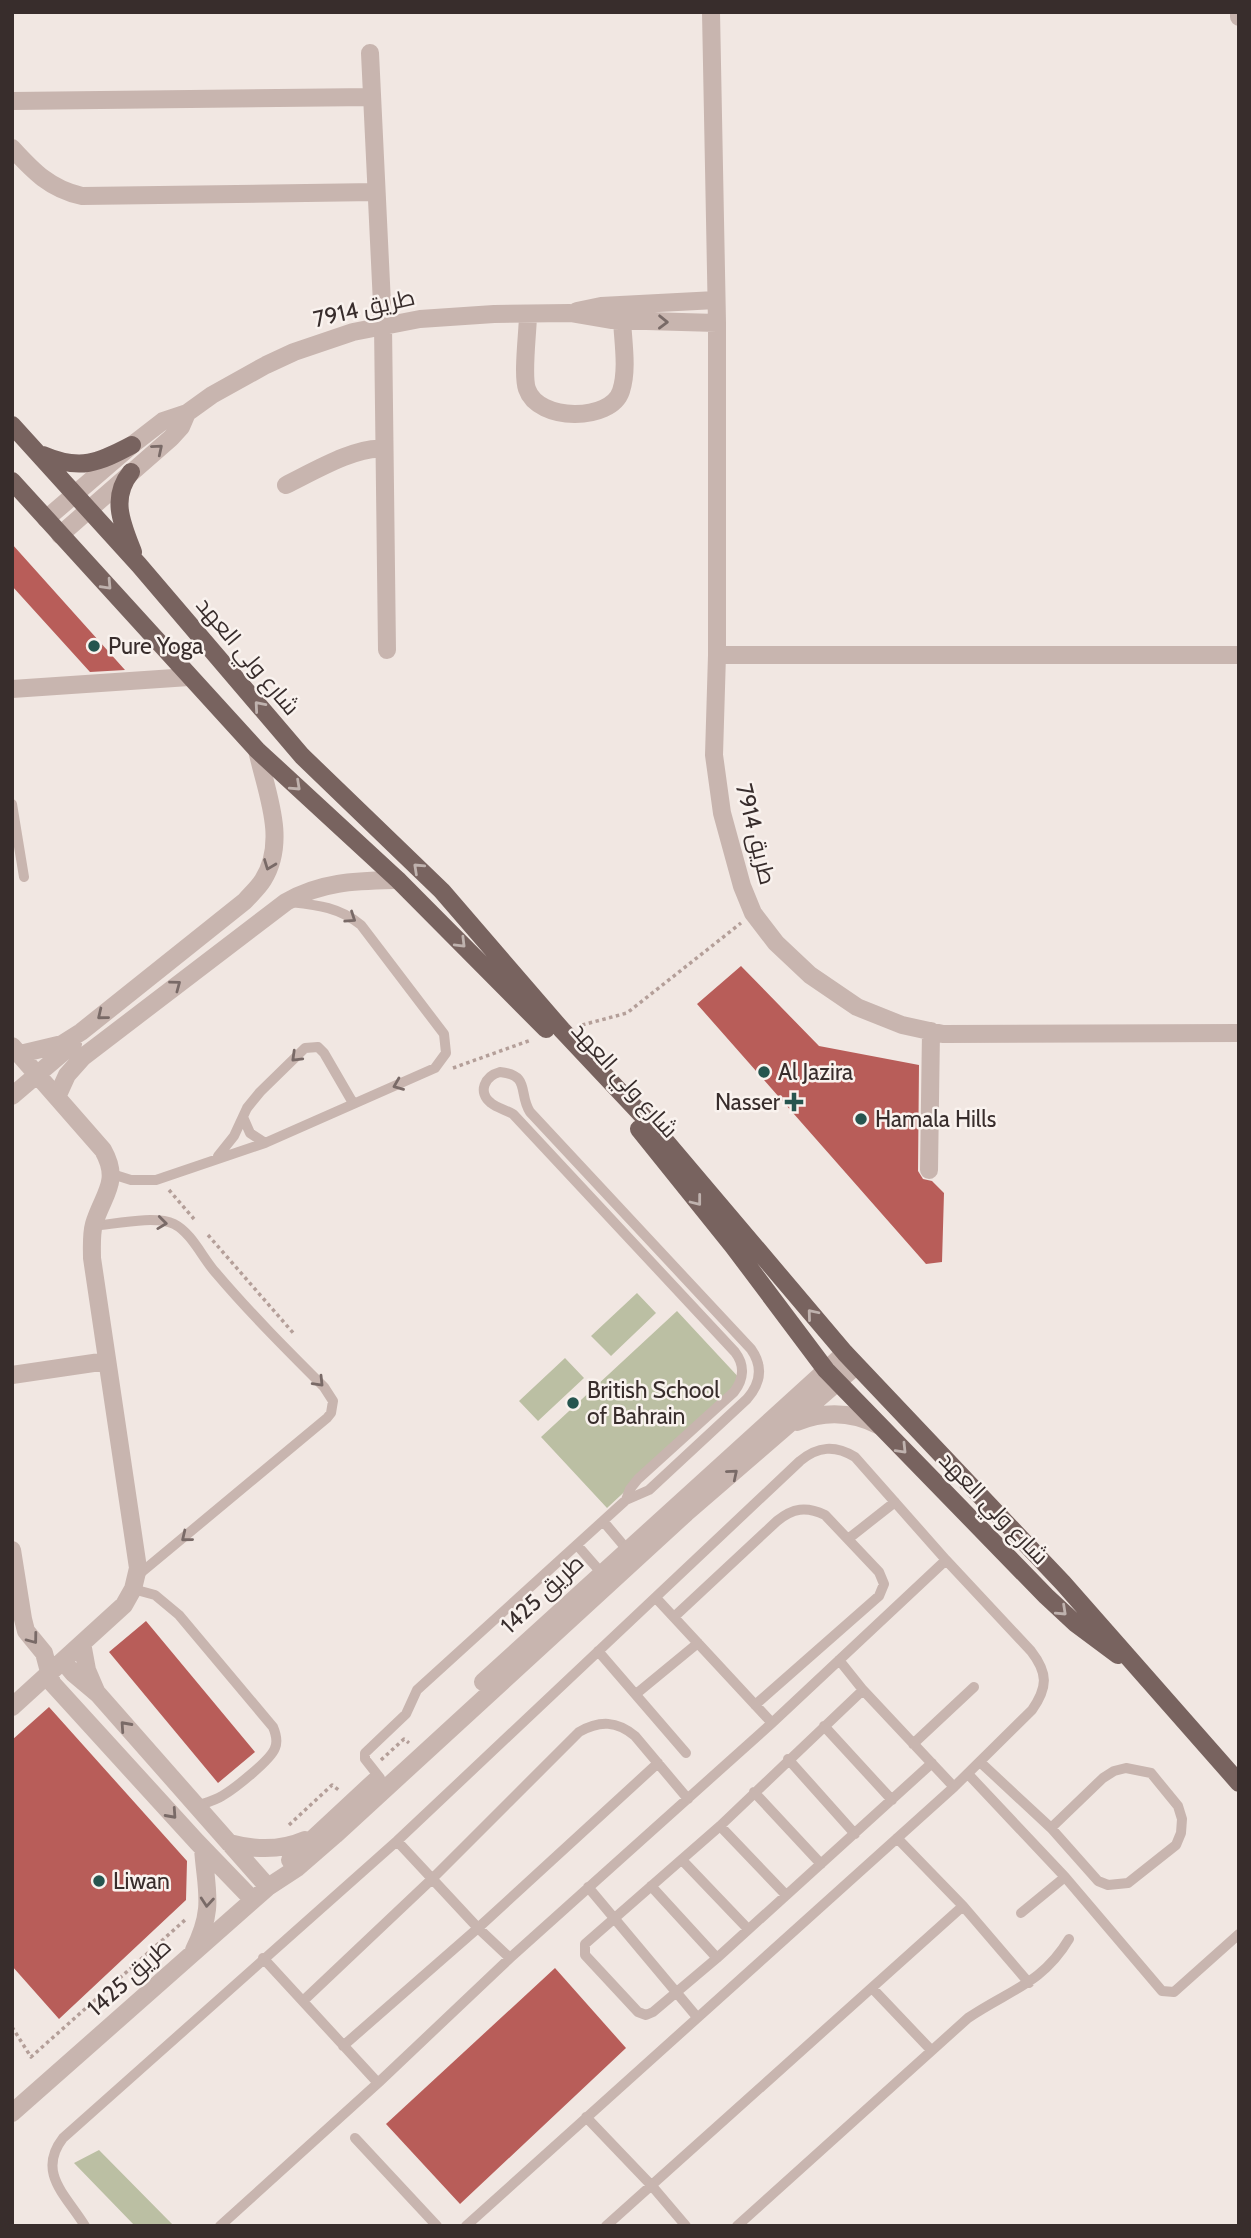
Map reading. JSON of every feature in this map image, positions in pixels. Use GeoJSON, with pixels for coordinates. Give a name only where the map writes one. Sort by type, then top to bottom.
{"type":"FeatureCollection","features":[{"type":"Feature","properties":{"kind":"main road"},"geometry":{"type":"LineString","coordinates":[[12,425],[74,493]]}},
{"type":"Feature","properties":{"kind":"main road"},"geometry":{"type":"LineString","coordinates":[[38,453],[73,465],[86,464],[132,445]]}},
{"type":"Feature","properties":{"kind":"main road"},"geometry":{"type":"LineString","coordinates":[[131,472],[122,482],[120,517],[139,565]]}},
{"type":"Feature","properties":{"kind":"main road"},"geometry":{"type":"LineString","coordinates":[[12,481],[46,519]]}},
{"type":"Feature","properties":{"kind":"main road","name":"شارع ولي العهد"},"geometry":{"type":"LineString","coordinates":[[74,493],[302,756],[442,891],[523,996]]}},
{"type":"Feature","properties":{"kind":"main road","name":"شارع ولي العهد"},"geometry":{"type":"LineString","coordinates":[[46,519],[257,750],[523,996],[646,1136],[832,1376],[1046,1596],[1075,1623],[1138,1669]]}},
{"type":"Feature","properties":{"kind":"main road","name":"شارع ولي العهد"},"geometry":{"type":"LineString","coordinates":[[556,1032],[657,1131],[851,1360],[1063,1583],[1239,1783]]}},
{"type":"Feature","properties":{"kind":"street","name":"طريق 7914"},"geometry":{"type":"LineString","coordinates":[[711,12],[717,323],[718,655],[714,755],[722,813],[742,886],[753,914],[776,943],[810,975],[857,1007],[902,1025],[943,1034],[1239,1033]]}},
{"type":"Feature","properties":{"kind":"street"},"geometry":{"type":"LineString","coordinates":[[370,53],[383,325],[387,650]]}},
{"type":"Feature","properties":{"kind":"street"},"geometry":{"type":"LineString","coordinates":[[12,101],[372,97]]}},
{"type":"Feature","properties":{"kind":"street"},"geometry":{"type":"LineString","coordinates":[[12,148],[47,183],[58,189],[82,195],[376,192]]}},
{"type":"Feature","properties":{"kind":"street","name":"طريق 7914"},"geometry":{"type":"LineString","coordinates":[[46,519],[163,421],[187,413],[239,379],[294,352],[343,335],[383,325],[457,316],[570,313],[601,306],[716,300]]}},
{"type":"Feature","properties":{"kind":"street","name":"طريق 7914"},"geometry":{"type":"LineString","coordinates":[[570,313],[591,318],[717,323]]}},
{"type":"Feature","properties":{"kind":"street"},"geometry":{"type":"LineString","coordinates":[[528,314],[527,391],[536,405],[555,412],[596,412],[610,406],[621,392],[624,374],[622,320]]}},
{"type":"Feature","properties":{"kind":"street","name":"طريق 7914"},"geometry":{"type":"LineString","coordinates":[[60,535],[176,433],[187,413]]}},
{"type":"Feature","properties":{"kind":"street"},"geometry":{"type":"LineString","coordinates":[[286,485],[363,451],[383,449]]}},
{"type":"Feature","properties":{"kind":"street"},"geometry":{"type":"LineString","coordinates":[[718,655],[1239,655]]}},
{"type":"Feature","properties":{"kind":"street"},"geometry":{"type":"LineString","coordinates":[[12,689],[189,677]]}},
{"type":"Feature","properties":{"kind":"street"},"geometry":{"type":"LineString","coordinates":[[16,1050],[62,1044],[81,1032],[245,901],[263,880],[274,853],[275,825],[257,750]]}},
{"type":"Feature","properties":{"kind":"street"},"geometry":{"type":"LineString","coordinates":[[57,1097],[67,1075],[83,1057],[286,902],[312,889],[330,884],[398,880]]}},
{"type":"Feature","properties":{"kind":"street"},"geometry":{"type":"LineString","coordinates":[[245,901],[260,921]]}},
{"type":"Feature","properties":{"kind":"street"},"geometry":{"type":"LineString","coordinates":[[929,1170],[931,1031]]}},
{"type":"Feature","properties":{"kind":"street"},"geometry":{"type":"LineString","coordinates":[[12,1096],[67,1050],[81,1032]]}},
{"type":"Feature","properties":{"kind":"street"},"geometry":{"type":"LineString","coordinates":[[12,1707],[124,1605],[135,1583],[92,1258],[94,1226],[112,1174],[110,1161],[16,1050]]}},
{"type":"Feature","properties":{"kind":"street","name":"طريق 1425"},"geometry":{"type":"LineString","coordinates":[[12,2113],[253,1900],[274,1882],[297,1868],[335,1835],[606,1578],[851,1360]]}},
{"type":"Feature","properties":{"kind":"street"},"geometry":{"type":"LineString","coordinates":[[12,1375],[107,1361]]}},
{"type":"Feature","properties":{"kind":"street","name":"طريق 1425"},"geometry":{"type":"LineString","coordinates":[[631,1555],[791,1425],[832,1376]]}},
{"type":"Feature","properties":{"kind":"street"},"geometry":{"type":"LineString","coordinates":[[791,1425],[827,1414],[846,1414],[864,1418],[880,1426]]}},
{"type":"Feature","properties":{"kind":"street"},"geometry":{"type":"LineString","coordinates":[[12,1550],[26,1631],[44,1653],[52,1683],[253,1900]]}},
{"type":"Feature","properties":{"kind":"street","name":"طريق 1425"},"geometry":{"type":"LineString","coordinates":[[274,1882],[290,1860],[315,1835],[606,1578]]}},
{"type":"Feature","properties":{"kind":"street"},"geometry":{"type":"LineString","coordinates":[[82,1643],[87,1670],[98,1695]]}},
{"type":"Feature","properties":{"kind":"street"},"geometry":{"type":"LineString","coordinates":[[63,1661],[98,1695],[229,1843],[274,1882]]}},
{"type":"Feature","properties":{"kind":"street"},"geometry":{"type":"LineString","coordinates":[[192,1954],[200,1938],[208,1905],[209,1888],[200,1845],[214,1826]]}},
{"type":"Feature","properties":{"kind":"street"},"geometry":{"type":"LineString","coordinates":[[229,1843],[246,1848],[281,1848],[315,1835]]}},
{"type":"Feature","properties":{"kind":"lane"},"geometry":{"type":"LineString","coordinates":[[12,804],[15,843],[24,877]]}},
{"type":"Feature","properties":{"kind":"lane"},"geometry":{"type":"LineString","coordinates":[[112,1174],[131,1180],[169,1178],[213,1159],[265,1143],[435,1069],[446,1053],[444,1034],[361,925],[351,916],[329,907],[286,902]]}},
{"type":"Feature","properties":{"kind":"lane"},"geometry":{"type":"LineString","coordinates":[[213,1159],[228,1145],[260,1092],[305,1048],[313,1046],[324,1053],[353,1103]]}},
{"type":"Feature","properties":{"kind":"lane"},"geometry":{"type":"LineString","coordinates":[[380,1778],[365,1759],[365,1753],[406,1714],[416,1690],[626,1500],[649,1490],[747,1399],[758,1382],[759,1365],[751,1349],[530,1112],[518,1078],[506,1072],[494,1073],[484,1085],[485,1097],[495,1106],[507,1111],[735,1352],[741,1364],[742,1379],[734,1392],[638,1479],[626,1500]]}},
{"type":"Feature","properties":{"kind":"lane"},"geometry":{"type":"LineString","coordinates":[[507,1111],[520,1106],[524,1101]]}},
{"type":"Feature","properties":{"kind":"lane"},"geometry":{"type":"LineString","coordinates":[[243,1117],[250,1133],[265,1143]]}},
{"type":"Feature","properties":{"kind":"lane"},"geometry":{"type":"LineString","coordinates":[[94,1226],[155,1221],[172,1223],[180,1228],[242,1304],[324,1387],[333,1401],[331,1413],[327,1418],[135,1583],[179,1615],[276,1732],[276,1745],[271,1755],[231,1790],[196,1806]]}},
{"type":"Feature","properties":{"kind":"lane"},"geometry":{"type":"LineString","coordinates":[[85,2226],[55,2181],[52,2158],[63,2138],[397,1841],[809,1453],[820,1449],[845,1451],[855,1457],[1031,1651],[1041,1664],[1045,1680],[1041,1697],[1032,1710],[954,1787],[466,2226]]}},
{"type":"Feature","properties":{"kind":"lane"},"geometry":{"type":"LineString","coordinates":[[848,1539],[895,1502]]}},
{"type":"Feature","properties":{"kind":"lane"},"geometry":{"type":"LineString","coordinates":[[674,1617],[787,1513],[800,1508],[813,1509],[825,1515],[879,1572],[884,1584],[879,1596],[755,1705]]}},
{"type":"Feature","properties":{"kind":"lane"},"geometry":{"type":"LineString","coordinates":[[603,1521],[631,1555]]}},
{"type":"Feature","properties":{"kind":"lane"},"geometry":{"type":"LineString","coordinates":[[577,1545],[606,1578]]}},
{"type":"Feature","properties":{"kind":"lane"},"geometry":{"type":"LineString","coordinates":[[220,2226],[378,2083],[510,1958],[772,1723],[946,1560]]}},
{"type":"Feature","properties":{"kind":"lane"},"geometry":{"type":"LineString","coordinates":[[656,1598],[772,1723]]}},
{"type":"Feature","properties":{"kind":"lane"},"geometry":{"type":"LineString","coordinates":[[636,1694],[698,1643]]}},
{"type":"Feature","properties":{"kind":"lane"},"geometry":{"type":"LineString","coordinates":[[598,1651],[686,1753]]}},
{"type":"Feature","properties":{"kind":"lane"},"geometry":{"type":"LineString","coordinates":[[839,1660],[863,1690],[954,1787]]}},
{"type":"Feature","properties":{"kind":"lane"},"geometry":{"type":"LineString","coordinates":[[913,1744],[974,1686]]}},
{"type":"Feature","properties":{"kind":"lane"},"geometry":{"type":"LineString","coordinates":[[863,1690],[720,1826],[585,1944],[585,1955],[641,2014],[653,2012],[717,1958],[932,1763]]}},
{"type":"Feature","properties":{"kind":"lane"},"geometry":{"type":"LineString","coordinates":[[303,2001],[432,1879],[579,1732],[590,1726],[602,1723],[626,1728],[688,1799]]}},
{"type":"Feature","properties":{"kind":"lane"},"geometry":{"type":"LineString","coordinates":[[824,1726],[892,1800]]}},
{"type":"Feature","properties":{"kind":"lane"},"geometry":{"type":"LineString","coordinates":[[788,1759],[855,1834]]}},
{"type":"Feature","properties":{"kind":"lane"},"geometry":{"type":"LineString","coordinates":[[980,1762],[1051,1828],[1098,1881],[1108,1885],[1128,1883],[1176,1845],[1181,1833],[1182,1819],[1178,1806],[1151,1773],[1126,1768],[1103,1778],[1051,1828]]}},
{"type":"Feature","properties":{"kind":"lane"},"geometry":{"type":"LineString","coordinates":[[344,2046],[658,1763]]}},
{"type":"Feature","properties":{"kind":"lane"},"geometry":{"type":"LineString","coordinates":[[968,1774],[1065,1877],[1166,1993],[1174,1992],[1239,1934]]}},
{"type":"Feature","properties":{"kind":"lane"},"geometry":{"type":"LineString","coordinates":[[754,1792],[821,1864]]}},
{"type":"Feature","properties":{"kind":"lane"},"geometry":{"type":"LineString","coordinates":[[720,1826],[786,1895]]}},
{"type":"Feature","properties":{"kind":"lane"},"geometry":{"type":"LineString","coordinates":[[897,1838],[963,1906],[1028,1983]]}},
{"type":"Feature","properties":{"kind":"lane"},"geometry":{"type":"LineString","coordinates":[[397,1841],[478,1928],[510,1958]]}},
{"type":"Feature","properties":{"kind":"lane"},"geometry":{"type":"LineString","coordinates":[[682,1860],[748,1929]]}},
{"type":"Feature","properties":{"kind":"lane"},"geometry":{"type":"LineString","coordinates":[[1021,1913],[1065,1877]]}},
{"type":"Feature","properties":{"kind":"lane"},"geometry":{"type":"LineString","coordinates":[[651,1886],[717,1958]]}},
{"type":"Feature","properties":{"kind":"lane"},"geometry":{"type":"LineString","coordinates":[[588,1887],[697,2017]]}},
{"type":"Feature","properties":{"kind":"lane"},"geometry":{"type":"LineString","coordinates":[[606,2226],[963,1906]]}},
{"type":"Feature","properties":{"kind":"lane"},"geometry":{"type":"LineString","coordinates":[[737,2226],[968,2018],[1050,1967],[1069,1939]]}},
{"type":"Feature","properties":{"kind":"lane"},"geometry":{"type":"LineString","coordinates":[[263,1958],[378,2083]]}},
{"type":"Feature","properties":{"kind":"lane"},"geometry":{"type":"LineString","coordinates":[[872,1988],[931,2050]]}},
{"type":"Feature","properties":{"kind":"lane"},"geometry":{"type":"LineString","coordinates":[[586,2117],[686,2226]]}},
{"type":"Feature","properties":{"kind":"lane"},"geometry":{"type":"LineString","coordinates":[[355,2137],[437,2226]]}},
{"type":"Feature","properties":{"kind":"path"},"geometry":{"type":"LineString","coordinates":[[453,1068],[556,1032],[627,1013],[753,914]]}},
{"type":"Feature","properties":{"kind":"path"},"geometry":{"type":"LineString","coordinates":[[181,1185],[169,1191],[197,1222]]}},
{"type":"Feature","properties":{"kind":"path"},"geometry":{"type":"LineString","coordinates":[[206,1232],[297,1337]]}},
{"type":"Feature","properties":{"kind":"green space"},"geometry":{"type":"Polygon","coordinates":[[[637,1293],[656,1313],[611,1356],[591,1336],[637,1293]]]}},
{"type":"Feature","properties":{"kind":"green space"},"geometry":{"type":"Polygon","coordinates":[[[677,1311],[743,1382],[607,1508],[541,1437],[677,1311]]]}},
{"type":"Feature","properties":{"kind":"green space"},"geometry":{"type":"Polygon","coordinates":[[[565,1358],[584,1378],[538,1421],[519,1401],[565,1358]]]}},
{"type":"Feature","properties":{"kind":"green space"},"geometry":{"type":"Polygon","coordinates":[[[99,2150],[174,2226],[135,2226],[74,2163],[99,2150]]]}},
{"type":"Feature","properties":{"kind":"building"},"geometry":{"type":"Polygon","coordinates":[[[12,544],[125,670],[90,672],[12,586],[12,544]]]}},
{"type":"Feature","properties":{"kind":"building","name":"Hamala Hills"},"geometry":{"type":"Polygon","coordinates":[[[741,966],[819,1046],[919,1065],[918,1171],[923,1179],[932,1181],[944,1193],[942,1262],[926,1264],[697,1004],[741,966]]]}},
{"type":"Feature","properties":{"kind":"building"},"geometry":{"type":"Polygon","coordinates":[[[146,1621],[255,1752],[218,1783],[109,1652],[146,1621]]]}},
{"type":"Feature","properties":{"kind":"building","name":"Liwan"},"geometry":{"type":"Polygon","coordinates":[[[49,1707],[187,1861],[186,1900],[59,2019],[12,1966],[12,1740],[49,1707]]]}},
{"type":"Feature","properties":{"kind":"building"},"geometry":{"type":"Polygon","coordinates":[[[555,1968],[626,2048],[460,2204],[386,2124],[555,1968]]]}},
{"type":"Feature","properties":{"kind":"place","name":"Pure Yoga"},"geometry":{"type":"Point","coordinates":[94,646]}},
{"type":"Feature","properties":{"kind":"place","name":"Al Jazira"},"geometry":{"type":"Point","coordinates":[764,1072]}},
{"type":"Feature","properties":{"kind":"place","name":"Nasser"},"geometry":{"type":"Point","coordinates":[794,1102]}},
{"type":"Feature","properties":{"kind":"place","name":"Hamala Hills"},"geometry":{"type":"Point","coordinates":[861,1119]}},
{"type":"Feature","properties":{"kind":"place","name":"British School of Bahrain"},"geometry":{"type":"Point","coordinates":[573,1403]}},
{"type":"Feature","properties":{"kind":"place","name":"Liwan"},"geometry":{"type":"Point","coordinates":[99,1881]}}]}
